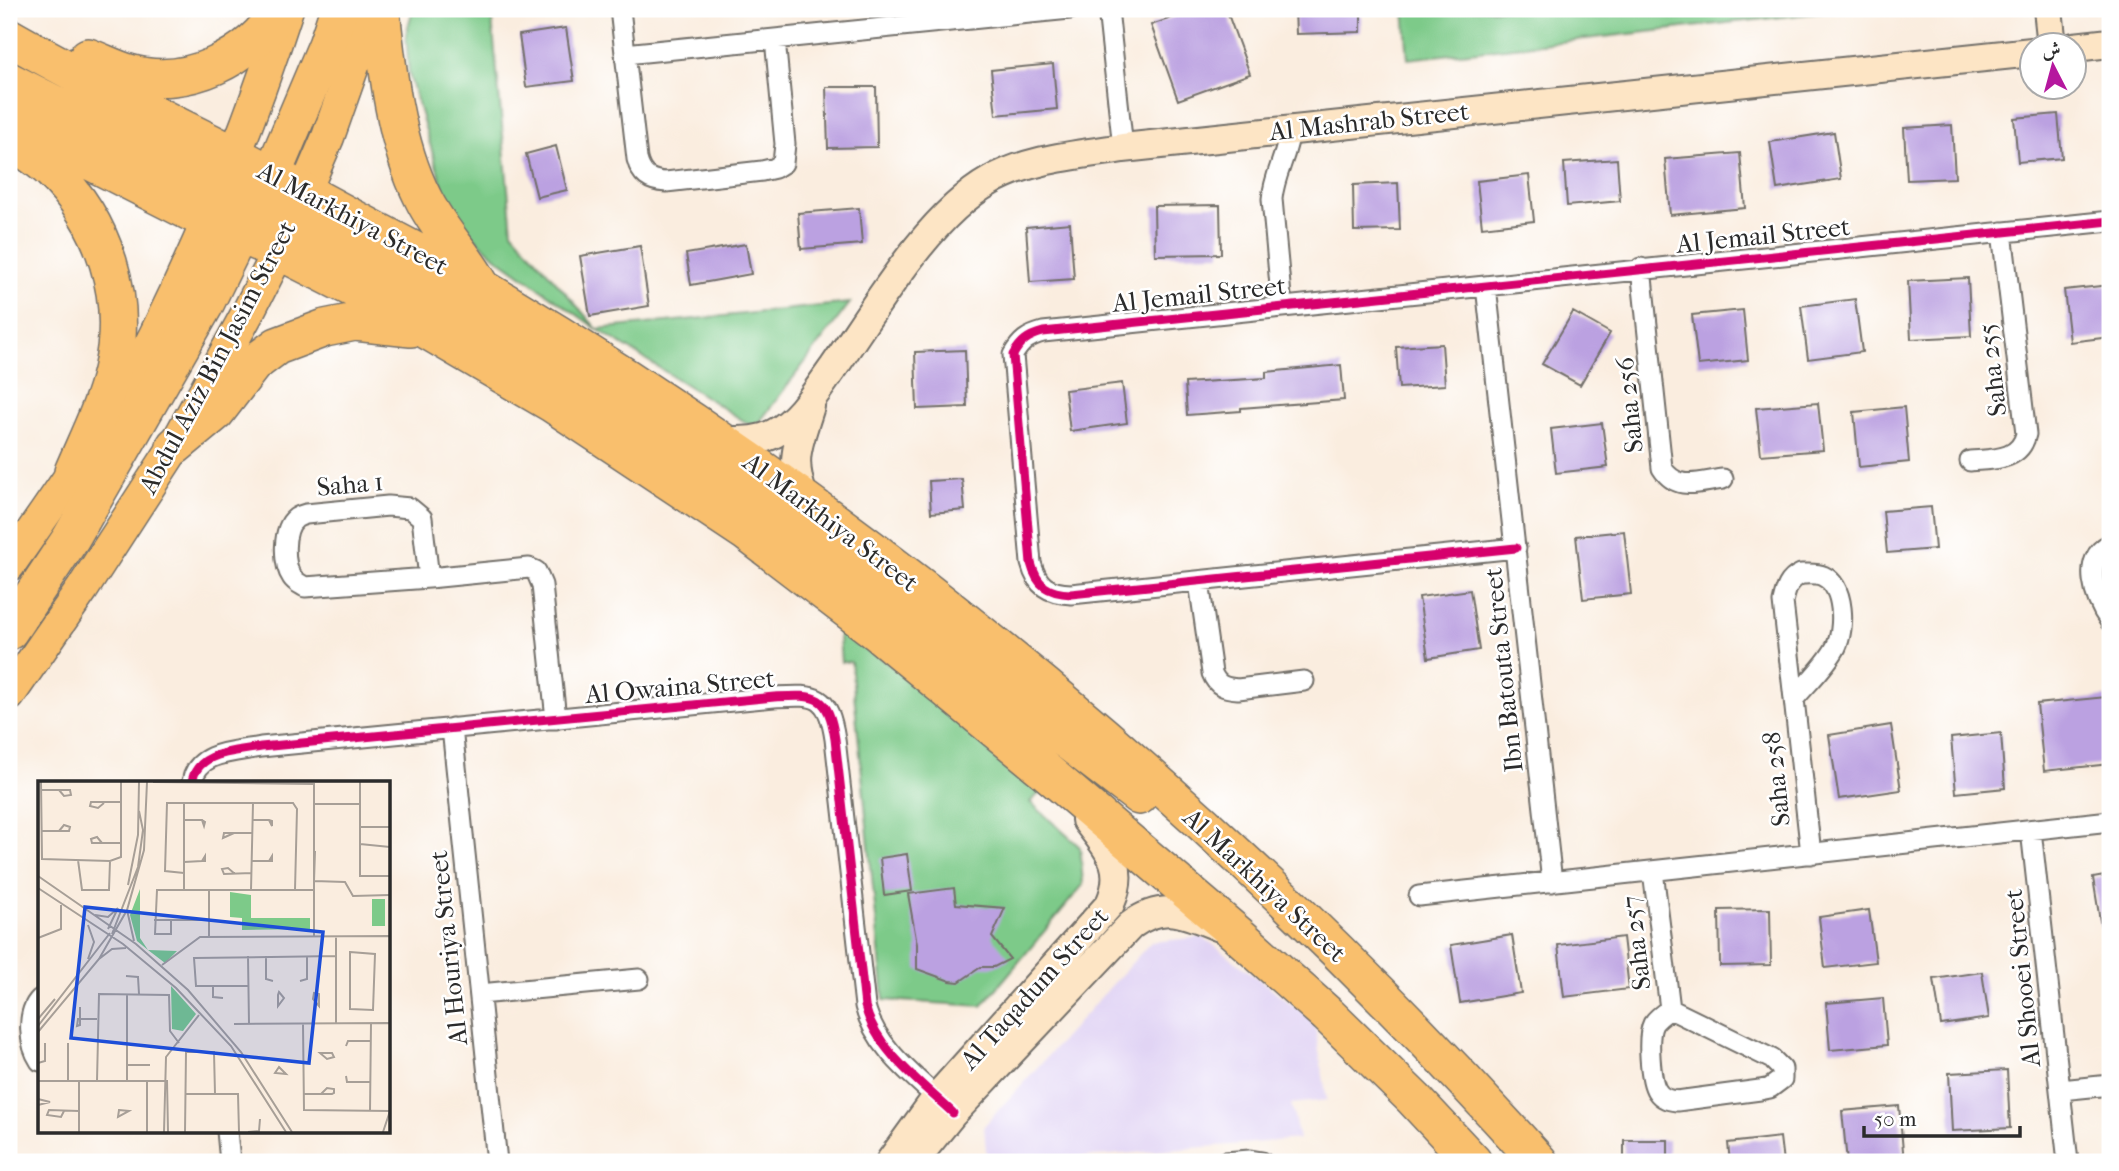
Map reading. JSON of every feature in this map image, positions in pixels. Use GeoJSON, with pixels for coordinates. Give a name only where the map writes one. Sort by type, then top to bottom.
{"type":"FeatureCollection","features":[{"type":"Feature","properties":{"kind":"highway"},"geometry":{"type":"LineString","coordinates":[[19,43],[76,53],[131,74],[177,76],[214,67],[231,59],[254,39],[281,9]]}},
{"type":"Feature","properties":{"kind":"highway"},"geometry":{"type":"LineString","coordinates":[[9,631],[71,538],[259,210],[340,9]]}},
{"type":"Feature","properties":{"kind":"highway"},"geometry":{"type":"LineString","coordinates":[[381,9],[390,80],[411,169],[422,198],[482,288]]}},
{"type":"Feature","properties":{"kind":"highway","name":"Al Markhiya Street"},"geometry":{"type":"LineString","coordinates":[[19,43],[235,156],[259,210],[372,298],[553,404],[746,532],[877,632],[1236,933],[1347,1033],[1474,1162]]}},
{"type":"Feature","properties":{"kind":"highway"},"geometry":{"type":"LineString","coordinates":[[9,81],[453,307],[627,415],[784,523],[1162,814],[1186,826],[1215,835]]}},
{"type":"Feature","properties":{"kind":"highway","name":"Al Markhiya Street"},"geometry":{"type":"LineString","coordinates":[[9,120],[482,288],[723,441],[804,499],[1076,712],[1215,835],[1412,1025],[1538,1162]]}},
{"type":"Feature","properties":{"kind":"highway"},"geometry":{"type":"LineString","coordinates":[[9,139],[50,169],[80,203],[101,242],[114,285],[117,328],[112,372],[74,472]]}},
{"type":"Feature","properties":{"kind":"highway"},"geometry":{"type":"LineString","coordinates":[[175,446],[216,412],[253,364],[277,346],[325,328],[355,323],[426,330]]}},
{"type":"Feature","properties":{"kind":"main road"},"geometry":{"type":"LineString","coordinates":[[235,156],[287,9]]}},
{"type":"Feature","properties":{"kind":"main road"},"geometry":{"type":"LineString","coordinates":[[9,565],[74,472],[156,334],[337,112],[373,9]]}},
{"type":"Feature","properties":{"kind":"main road","name":"Abdul Aziz Bin Jasim Street"},"geometry":{"type":"LineString","coordinates":[[9,695],[83,588],[175,446],[259,210]]}},
{"type":"Feature","properties":{"kind":"street"},"geometry":{"type":"LineString","coordinates":[[620,9],[639,169],[653,181],[666,182],[762,170],[775,168],[783,163],[785,145],[775,38]]}},
{"type":"Feature","properties":{"kind":"street"},"geometry":{"type":"LineString","coordinates":[[625,54],[1070,9]]}},
{"type":"Feature","properties":{"kind":"street"},"geometry":{"type":"LineString","coordinates":[[1108,9],[1123,148]]}},
{"type":"Feature","properties":{"kind":"street"},"geometry":{"type":"LineString","coordinates":[[2048,9],[2050,32]]}},
{"type":"Feature","properties":{"kind":"street"},"geometry":{"type":"LineString","coordinates":[[2088,45],[2110,43]]}},
{"type":"Feature","properties":{"kind":"street","name":"Al Mashrab Street"},"geometry":{"type":"LineString","coordinates":[[723,441],[751,440],[772,435],[790,424],[813,397],[919,247],[945,217],[990,181],[1017,169],[1123,148],[2018,53]]}},
{"type":"Feature","properties":{"kind":"street","name":"Al Jemail Street"},"geometry":{"type":"LineString","coordinates":[[1282,307],[1272,199],[1273,184],[1288,146],[1290,129]]}},
{"type":"Feature","properties":{"kind":"street","name":"Al Jemail Street"},"geometry":{"type":"LineString","coordinates":[[1516,548],[1199,582],[1055,594],[1043,588],[1034,577],[1031,564],[1013,355],[1029,335],[1043,332],[2110,221]]}},
{"type":"Feature","properties":{"kind":"street","name":"Saha 255"},"geometry":{"type":"LineString","coordinates":[[1970,461],[2007,457],[2021,448],[2026,434],[2002,232]]}},
{"type":"Feature","properties":{"kind":"street","name":"Saha 256"},"geometry":{"type":"LineString","coordinates":[[1641,268],[1662,468],[1669,479],[1680,484],[1723,479]]}},
{"type":"Feature","properties":{"kind":"street","name":"Ibn Batouta Street"},"geometry":{"type":"LineString","coordinates":[[1486,286],[1552,882]]}},
{"type":"Feature","properties":{"kind":"street","name":"Al Mashrab Street"},"geometry":{"type":"LineString","coordinates":[[804,499],[796,478],[795,464],[813,397]]}},
{"type":"Feature","properties":{"kind":"street","name":"Saha 1"},"geometry":{"type":"LineString","coordinates":[[429,578],[422,518],[410,508],[388,506],[306,514],[295,519],[289,527],[286,542],[287,564],[290,574],[305,587],[429,578],[529,568],[537,571],[542,585],[556,719]]}},
{"type":"Feature","properties":{"kind":"street"},"geometry":{"type":"LineString","coordinates":[[2110,544],[2097,555],[2093,567],[2102,588],[2100,606],[2110,621]]}},
{"type":"Feature","properties":{"kind":"street","name":"Saha 258"},"geometry":{"type":"LineString","coordinates":[[1794,699],[1835,649],[1841,633],[1839,597],[1833,583],[1824,576],[1801,573],[1793,578],[1786,588],[1783,615],[1811,854]]}},
{"type":"Feature","properties":{"kind":"street"},"geometry":{"type":"LineString","coordinates":[[1199,582],[1215,681],[1228,688],[1238,689],[1304,681]]}},
{"type":"Feature","properties":{"kind":"street","name":"Al Owaina Street"},"geometry":{"type":"LineString","coordinates":[[194,776],[202,761],[212,756],[261,747],[774,697],[802,696],[822,702],[828,709],[835,739],[864,1006],[868,1021],[880,1040],[945,1105]]}},
{"type":"Feature","properties":{"kind":"street","name":"Al Houriya Street"},"geometry":{"type":"LineString","coordinates":[[452,728],[497,1162]]}},
{"type":"Feature","properties":{"kind":"street","name":"Al Taqadum Street"},"geometry":{"type":"LineString","coordinates":[[913,1162],[945,1105],[1110,904],[1115,894],[1116,868],[1113,854],[1048,773]]}},
{"type":"Feature","properties":{"kind":"street"},"geometry":{"type":"LineString","coordinates":[[1419,896],[2110,821]]}},
{"type":"Feature","properties":{"kind":"street","name":"Al Shooei Street"},"geometry":{"type":"LineString","coordinates":[[2031,830],[2068,1162]]}},
{"type":"Feature","properties":{"kind":"street","name":"Saha 257"},"geometry":{"type":"LineString","coordinates":[[1653,871],[1670,1009]]}},
{"type":"Feature","properties":{"kind":"street","name":"Al Taqadum Street"},"geometry":{"type":"LineString","coordinates":[[890,1162],[945,1105],[1142,917],[1160,911],[1186,913],[1236,933]]}},
{"type":"Feature","properties":{"kind":"street"},"geometry":{"type":"LineString","coordinates":[[480,994],[639,979]]}},
{"type":"Feature","properties":{"kind":"street"},"geometry":{"type":"LineString","coordinates":[[38,1001],[31,1015],[34,1046],[38,1056]]}},
{"type":"Feature","properties":{"kind":"street","name":"Saha 257"},"geometry":{"type":"LineString","coordinates":[[1670,1009],[1772,1059],[1782,1069],[1782,1079],[1770,1088],[1760,1090],[1667,1100],[1654,1086],[1649,1041],[1654,1023],[1670,1009]]}},
{"type":"Feature","properties":{"kind":"street"},"geometry":{"type":"LineString","coordinates":[[2061,1090],[2110,1084]]}},
{"type":"Feature","properties":{"kind":"street"},"geometry":{"type":"LineString","coordinates":[[227,1132],[230,1162]]}},
{"type":"Feature","properties":{"kind":"street"},"geometry":{"type":"LineString","coordinates":[[1225,1162],[1262,1162]]}},
{"type":"Feature","properties":{"kind":"shaded area"},"geometry":{"type":"Polygon","coordinates":[[[1203,937],[1314,1021],[1327,1100],[1291,1104],[1299,1139],[1025,1162],[987,1162],[984,1126],[1151,942],[1203,937]]]}},
{"type":"Feature","properties":{"kind":"green space"},"geometry":{"type":"Polygon","coordinates":[[[413,9],[491,9],[512,231],[597,329],[496,257],[452,218],[409,74],[406,34],[413,9]]]}},
{"type":"Feature","properties":{"kind":"green space"},"geometry":{"type":"Polygon","coordinates":[[[1404,9],[1851,9],[1408,59],[1404,9]]]}},
{"type":"Feature","properties":{"kind":"green space"},"geometry":{"type":"Polygon","coordinates":[[[850,303],[755,428],[597,329],[850,303]]]}},
{"type":"Feature","properties":{"kind":"green space"},"geometry":{"type":"Polygon","coordinates":[[[838,624],[963,722],[1041,792],[1030,802],[1080,847],[1083,885],[982,1006],[884,1000],[851,662],[841,662],[838,624]]]}},
{"type":"Feature","properties":{"kind":"building"},"geometry":{"type":"Polygon","coordinates":[[[1197,9],[1226,9],[1250,74],[1178,100],[1151,25],[1197,9]]]}},
{"type":"Feature","properties":{"kind":"building"},"geometry":{"type":"Polygon","coordinates":[[[1295,9],[1361,9],[1361,32],[1296,34],[1295,9]]]}},
{"type":"Feature","properties":{"kind":"building"},"geometry":{"type":"Polygon","coordinates":[[[566,28],[574,81],[526,87],[519,35],[566,28]]]}},
{"type":"Feature","properties":{"kind":"building"},"geometry":{"type":"Polygon","coordinates":[[[1053,64],[1057,109],[996,115],[991,70],[1053,64]]]}},
{"type":"Feature","properties":{"kind":"building"},"geometry":{"type":"Polygon","coordinates":[[[826,87],[876,87],[877,147],[828,148],[826,87]]]}},
{"type":"Feature","properties":{"kind":"building"},"geometry":{"type":"Polygon","coordinates":[[[2058,114],[2062,158],[2018,162],[2014,118],[2058,114]]]}},
{"type":"Feature","properties":{"kind":"building"},"geometry":{"type":"Polygon","coordinates":[[[1952,125],[1955,178],[1907,180],[1904,128],[1952,125]]]}},
{"type":"Feature","properties":{"kind":"building"},"geometry":{"type":"Polygon","coordinates":[[[1834,132],[1841,179],[1777,189],[1770,142],[1834,132]]]}},
{"type":"Feature","properties":{"kind":"building"},"geometry":{"type":"Polygon","coordinates":[[[556,146],[567,190],[537,197],[526,154],[556,146]]]}},
{"type":"Feature","properties":{"kind":"building"},"geometry":{"type":"Polygon","coordinates":[[[1740,153],[1745,208],[1670,215],[1665,159],[1740,153]]]}},
{"type":"Feature","properties":{"kind":"building"},"geometry":{"type":"Polygon","coordinates":[[[1617,159],[1620,201],[1567,206],[1564,163],[1617,159]]]}},
{"type":"Feature","properties":{"kind":"building"},"geometry":{"type":"Polygon","coordinates":[[[1529,175],[1534,221],[1482,227],[1477,181],[1529,175]]]}},
{"type":"Feature","properties":{"kind":"building"},"geometry":{"type":"Polygon","coordinates":[[[1398,183],[1400,230],[1354,231],[1353,185],[1398,183]]]}},
{"type":"Feature","properties":{"kind":"building"},"geometry":{"type":"Polygon","coordinates":[[[1220,205],[1221,254],[1155,255],[1154,206],[1220,205]]]}},
{"type":"Feature","properties":{"kind":"building"},"geometry":{"type":"Polygon","coordinates":[[[859,208],[862,244],[801,249],[798,213],[859,208]]]}},
{"type":"Feature","properties":{"kind":"building"},"geometry":{"type":"Polygon","coordinates":[[[1070,223],[1074,279],[1030,282],[1026,227],[1070,223]]]}},
{"type":"Feature","properties":{"kind":"building"},"geometry":{"type":"Polygon","coordinates":[[[746,244],[751,274],[691,285],[686,254],[746,244]]]}},
{"type":"Feature","properties":{"kind":"building"},"geometry":{"type":"Polygon","coordinates":[[[640,246],[649,306],[590,316],[580,256],[640,246]]]}},
{"type":"Feature","properties":{"kind":"building"},"geometry":{"type":"Polygon","coordinates":[[[1968,278],[1971,336],[1911,339],[1908,281],[1968,278]]]}},
{"type":"Feature","properties":{"kind":"building"},"geometry":{"type":"Polygon","coordinates":[[[2110,285],[2110,337],[2070,342],[2064,290],[2110,285]]]}},
{"type":"Feature","properties":{"kind":"building"},"geometry":{"type":"Polygon","coordinates":[[[1855,299],[1862,352],[1808,359],[1801,306],[1855,299]]]}},
{"type":"Feature","properties":{"kind":"building"},"geometry":{"type":"Polygon","coordinates":[[[1743,310],[1748,360],[1698,365],[1692,315],[1743,310]]]}},
{"type":"Feature","properties":{"kind":"building"},"geometry":{"type":"Polygon","coordinates":[[[1573,312],[1610,333],[1580,385],[1542,364],[1573,312]]]}},
{"type":"Feature","properties":{"kind":"building"},"geometry":{"type":"Polygon","coordinates":[[[1442,344],[1445,385],[1399,388],[1396,347],[1442,344]]]}},
{"type":"Feature","properties":{"kind":"building"},"geometry":{"type":"Polygon","coordinates":[[[965,350],[967,407],[917,409],[915,352],[965,350]]]}},
{"type":"Feature","properties":{"kind":"building"},"geometry":{"type":"Polygon","coordinates":[[[1341,365],[1344,400],[1187,415],[1185,383],[1266,378],[1266,372],[1341,365]]]}},
{"type":"Feature","properties":{"kind":"building"},"geometry":{"type":"Polygon","coordinates":[[[1122,383],[1127,423],[1070,431],[1065,390],[1122,383]]]}},
{"type":"Feature","properties":{"kind":"building"},"geometry":{"type":"Polygon","coordinates":[[[1818,403],[1823,450],[1761,455],[1756,408],[1818,403]]]}},
{"type":"Feature","properties":{"kind":"building"},"geometry":{"type":"Polygon","coordinates":[[[1904,407],[1909,462],[1859,467],[1854,412],[1904,407]]]}},
{"type":"Feature","properties":{"kind":"building"},"geometry":{"type":"Polygon","coordinates":[[[1602,423],[1608,467],[1556,473],[1551,429],[1602,423]]]}},
{"type":"Feature","properties":{"kind":"building"},"geometry":{"type":"Polygon","coordinates":[[[962,479],[965,510],[931,513],[929,481],[962,479]]]}},
{"type":"Feature","properties":{"kind":"building"},"geometry":{"type":"Polygon","coordinates":[[[1931,507],[1935,549],[1887,553],[1883,511],[1931,507]]]}},
{"type":"Feature","properties":{"kind":"building"},"geometry":{"type":"Polygon","coordinates":[[[1624,531],[1631,594],[1583,599],[1576,536],[1624,531]]]}},
{"type":"Feature","properties":{"kind":"building"},"geometry":{"type":"Polygon","coordinates":[[[1470,590],[1479,650],[1428,658],[1419,597],[1470,590]]]}},
{"type":"Feature","properties":{"kind":"building"},"geometry":{"type":"Polygon","coordinates":[[[2106,697],[2110,764],[2044,771],[2037,704],[2106,697]]]}},
{"type":"Feature","properties":{"kind":"building"},"geometry":{"type":"Polygon","coordinates":[[[1891,725],[1901,790],[1839,799],[1829,735],[1891,725]]]}},
{"type":"Feature","properties":{"kind":"building"},"geometry":{"type":"Polygon","coordinates":[[[2001,733],[2005,788],[1956,793],[1951,738],[2001,733]]]}},
{"type":"Feature","properties":{"kind":"building"},"geometry":{"type":"Polygon","coordinates":[[[907,854],[912,891],[884,895],[880,858],[907,854]]]}},
{"type":"Feature","properties":{"kind":"building"},"geometry":{"type":"Polygon","coordinates":[[[2110,875],[2110,926],[2101,927],[2093,878],[2110,875]]]}},
{"type":"Feature","properties":{"kind":"building"},"geometry":{"type":"Polygon","coordinates":[[[954,888],[956,904],[1005,908],[992,937],[1010,959],[994,967],[981,967],[959,982],[917,969],[917,944],[908,894],[954,888]]]}},
{"type":"Feature","properties":{"kind":"building"},"geometry":{"type":"Polygon","coordinates":[[[1770,909],[1771,965],[1720,966],[1719,910],[1770,909]]]}},
{"type":"Feature","properties":{"kind":"building"},"geometry":{"type":"Polygon","coordinates":[[[1869,910],[1876,962],[1825,968],[1819,917],[1869,910]]]}},
{"type":"Feature","properties":{"kind":"building"},"geometry":{"type":"Polygon","coordinates":[[[1512,935],[1521,993],[1460,1003],[1451,945],[1512,935]]]}},
{"type":"Feature","properties":{"kind":"building"},"geometry":{"type":"Polygon","coordinates":[[[1623,937],[1629,989],[1564,997],[1558,945],[1623,937]]]}},
{"type":"Feature","properties":{"kind":"building"},"geometry":{"type":"Polygon","coordinates":[[[1982,972],[1989,1018],[1941,1025],[1934,979],[1982,972]]]}},
{"type":"Feature","properties":{"kind":"building"},"geometry":{"type":"Polygon","coordinates":[[[1883,998],[1887,1045],[1830,1050],[1826,1003],[1883,998]]]}},
{"type":"Feature","properties":{"kind":"building"},"geometry":{"type":"Polygon","coordinates":[[[2007,1070],[2010,1128],[1952,1131],[1949,1073],[2007,1070]]]}},
{"type":"Feature","properties":{"kind":"building"},"geometry":{"type":"Polygon","coordinates":[[[1899,1106],[1904,1162],[1847,1162],[1842,1111],[1899,1106]]]}},
{"type":"Feature","properties":{"kind":"building"},"geometry":{"type":"Polygon","coordinates":[[[1780,1137],[1783,1162],[1730,1162],[1728,1143],[1780,1137]]]}},
{"type":"Feature","properties":{"kind":"building"},"geometry":{"type":"Polygon","coordinates":[[[1624,1140],[1668,1140],[1668,1162],[1624,1162],[1624,1140]]]}},
{"type":"Feature","properties":{"kind":"cycle path"},"geometry":{"type":"LineString","coordinates":[[1516,548],[1071,594],[1050,590],[1040,583],[1031,563],[1013,355],[1025,340],[1043,332],[2110,221]]}},
{"type":"Feature","properties":{"kind":"cycle path"},"geometry":{"type":"LineString","coordinates":[[192,781],[201,764],[209,759],[229,752],[261,747],[774,697],[800,696],[818,700],[828,713],[835,739],[865,1006],[871,1022],[889,1051],[953,1113]]}}]}
